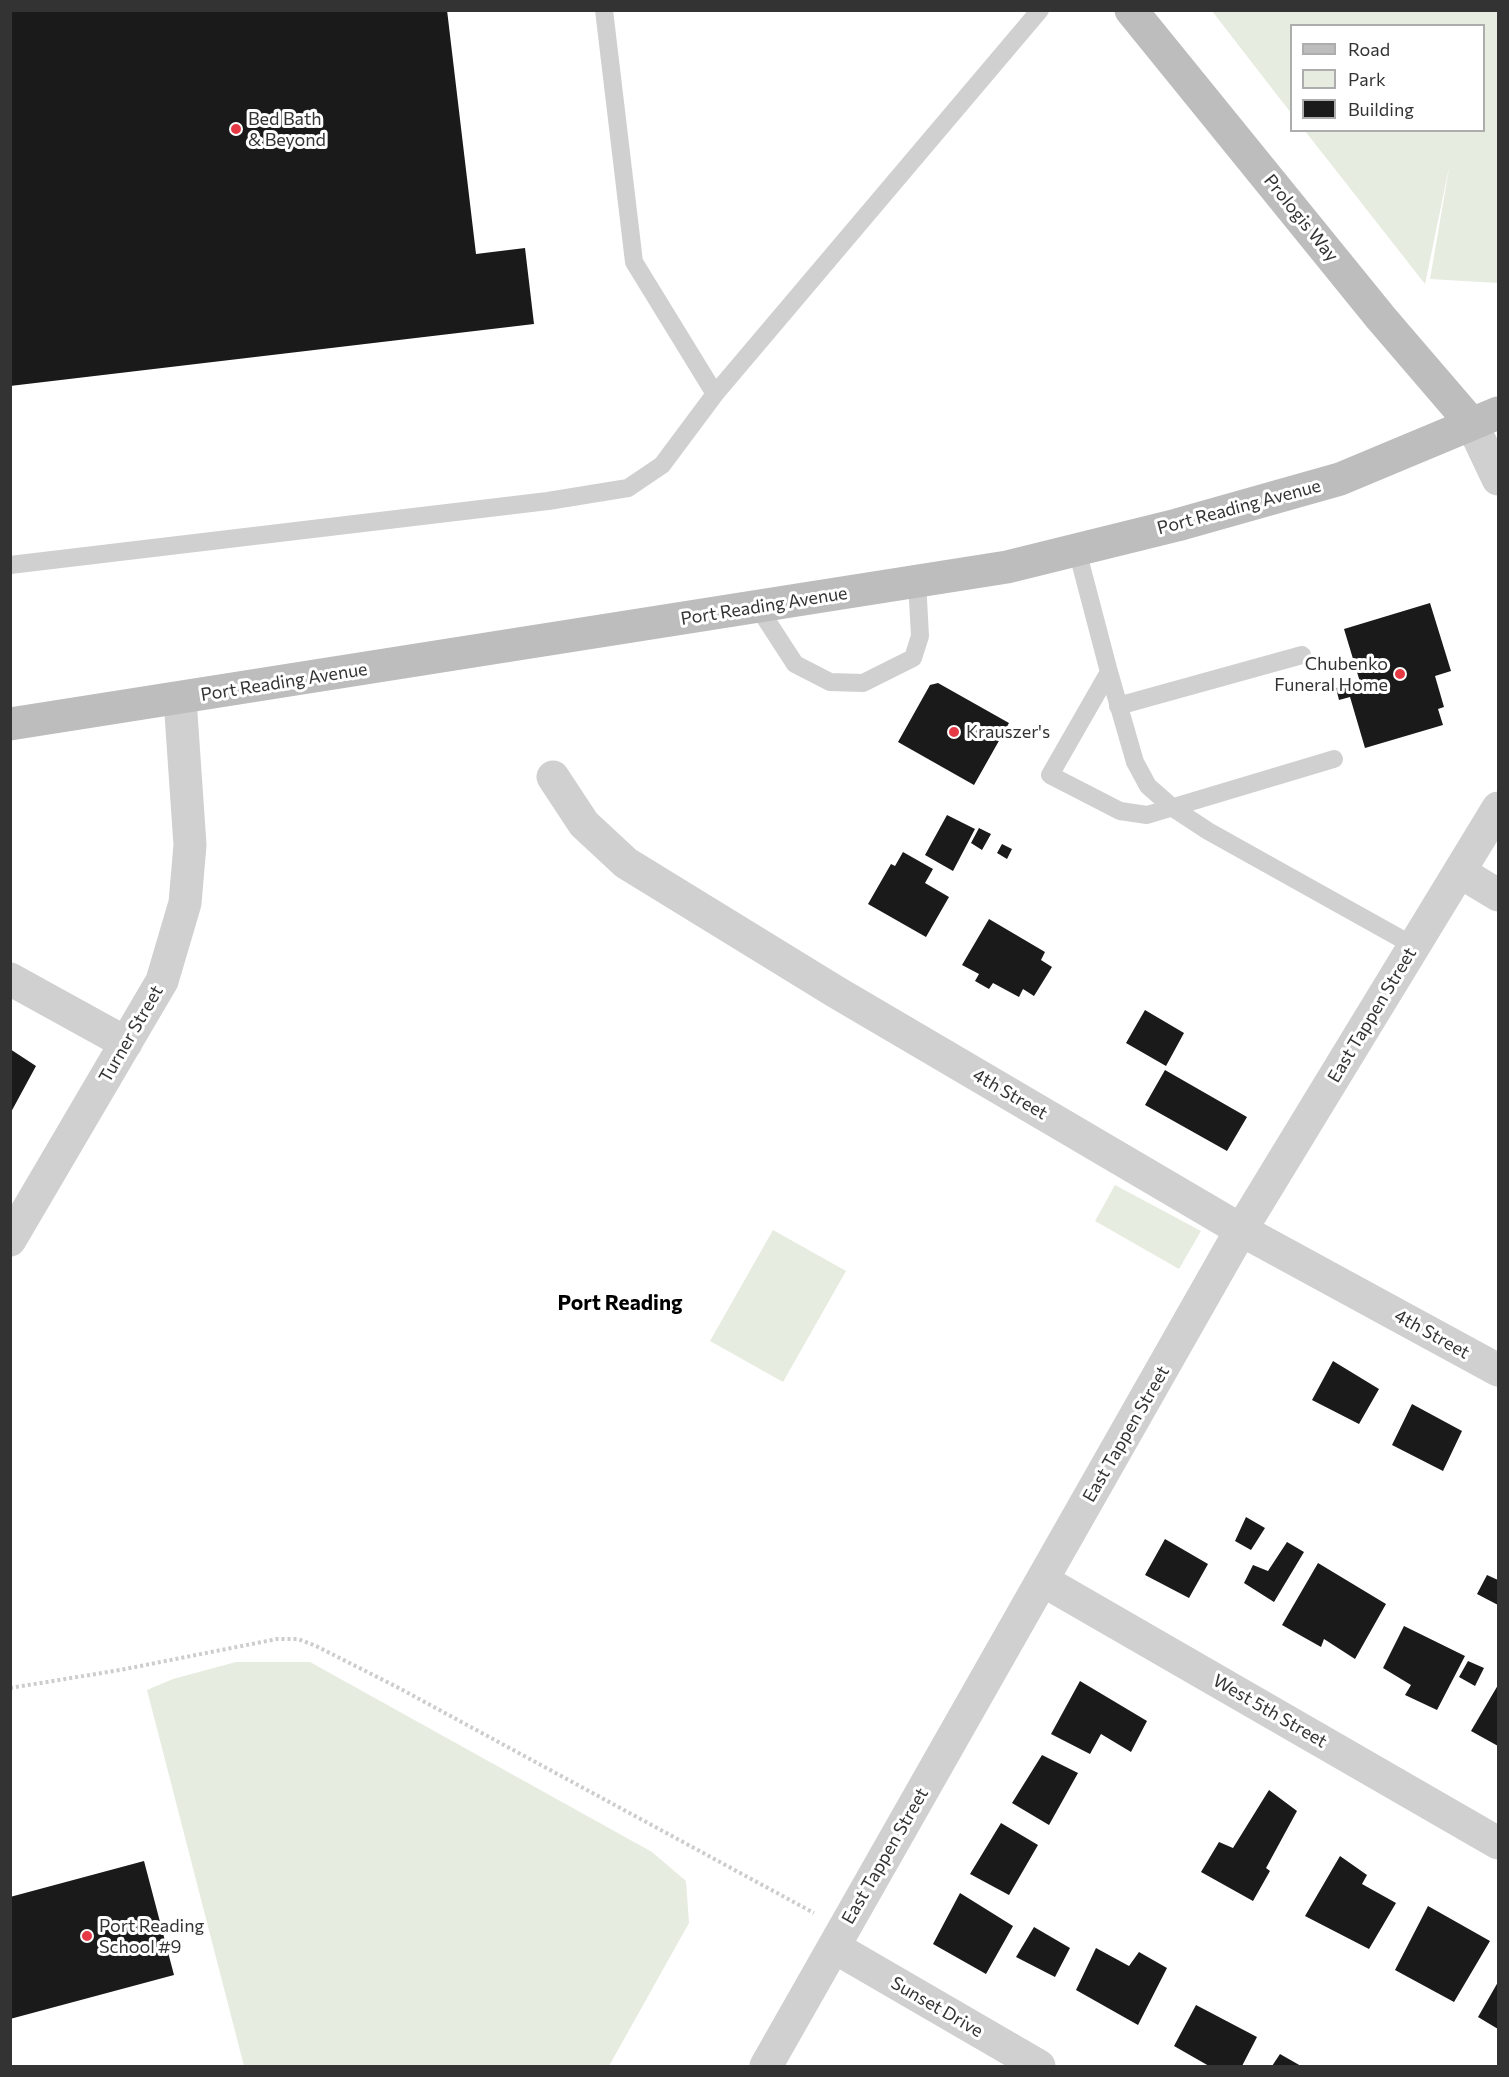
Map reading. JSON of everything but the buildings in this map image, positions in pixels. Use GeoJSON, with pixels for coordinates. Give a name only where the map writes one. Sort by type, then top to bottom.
{"type":"FeatureCollection","features":[{"type":"Feature","properties":{"kind":"street","name":"Prologis Way"},"geometry":{"type":"LineString","coordinates":[[1131,10],[1381,318],[1485,418]]}},
{"type":"Feature","properties":{"kind":"street"},"geometry":{"type":"LineString","coordinates":[[1485,418],[1498,479]]}},
{"type":"Feature","properties":{"kind":"street","name":"Port Reading Avenue"},"geometry":{"type":"LineString","coordinates":[[10,724],[1007,567],[1178,525],[1340,479],[1485,418]]}},
{"type":"Feature","properties":{"kind":"street","name":"Turner Street"},"geometry":{"type":"LineString","coordinates":[[10,1240],[162,981],[185,903],[190,844],[180,699]]}},
{"type":"Feature","properties":{"kind":"street","name":"4th Street"},"geometry":{"type":"LineString","coordinates":[[553,777],[584,824],[626,863],[836,992],[1241,1230],[1498,1370]]}},
{"type":"Feature","properties":{"kind":"street","name":"East Tappen Street"},"geometry":{"type":"LineString","coordinates":[[766,2067],[1241,1230],[1498,808]]}},
{"type":"Feature","properties":{"kind":"street"},"geometry":{"type":"LineString","coordinates":[[1460,872],[1498,895]]}},
{"type":"Feature","properties":{"kind":"street"},"geometry":{"type":"LineString","coordinates":[[10,979],[126,1043]]}},
{"type":"Feature","properties":{"kind":"street","name":"West 5th Street"},"geometry":{"type":"LineString","coordinates":[[1042,1580],[1498,1843]]}},
{"type":"Feature","properties":{"kind":"street","name":"Sunset Drive"},"geometry":{"type":"LineString","coordinates":[[834,1947],[1040,2067]]}},
{"type":"Feature","properties":{"kind":"lane"},"geometry":{"type":"LineString","coordinates":[[604,10],[634,262],[715,394]]}},
{"type":"Feature","properties":{"kind":"lane"},"geometry":{"type":"LineString","coordinates":[[10,565],[548,501],[628,488],[662,465],[715,394],[1040,10]]}},
{"type":"Feature","properties":{"kind":"lane"},"geometry":{"type":"LineString","coordinates":[[1077,549],[1118,706],[1135,762],[1148,786],[1173,808],[1208,831],[1414,946]]}},
{"type":"Feature","properties":{"kind":"lane"},"geometry":{"type":"LineString","coordinates":[[758,607],[795,664],[831,681],[863,682],[913,658],[920,636],[917,581]]}},
{"type":"Feature","properties":{"kind":"lane"},"geometry":{"type":"LineString","coordinates":[[1118,706],[1302,655]]}},
{"type":"Feature","properties":{"kind":"lane"},"geometry":{"type":"LineString","coordinates":[[1109,672],[1050,775],[1120,811],[1147,815],[1334,759]]}},
{"type":"Feature","properties":{"kind":"path"},"geometry":{"type":"LineString","coordinates":[[10,1688],[120,1671],[268,1641],[298,1639],[397,1687],[815,1914]]}},
{"type":"Feature","properties":{"kind":"green space"},"geometry":{"type":"Polygon","coordinates":[[[1212,11],[1498,11],[1498,283],[1430,279],[1450,163],[1425,284],[1306,132],[1485,132],[1485,24],[1290,24],[1290,112],[1212,11]]]}},
{"type":"Feature","properties":{"kind":"green space"},"geometry":{"type":"Polygon","coordinates":[[[1115,1185],[1201,1231],[1179,1269],[1095,1221],[1115,1185]]]}},
{"type":"Feature","properties":{"kind":"green space"},"geometry":{"type":"Polygon","coordinates":[[[773,1230],[846,1271],[783,1382],[710,1341],[773,1230]]]}},
{"type":"Feature","properties":{"kind":"green space"},"geometry":{"type":"Polygon","coordinates":[[[236,1662],[310,1662],[652,1852],[686,1881],[689,1923],[609,2066],[244,2066],[147,1690],[173,1679],[236,1662]]]}},
{"type":"Feature","properties":{"kind":"place","name":"Bed Bath & Beyond"},"geometry":{"type":"Point","coordinates":[236,129]}},
{"type":"Feature","properties":{"kind":"place","name":"Chubenko Funeral Home"},"geometry":{"type":"Point","coordinates":[1400,674]}},
{"type":"Feature","properties":{"kind":"place","name":"Krauszer's"},"geometry":{"type":"Point","coordinates":[954,732]}},
{"type":"Feature","properties":{"kind":"place","name":"Port Reading School #9"},"geometry":{"type":"Point","coordinates":[87,1936]}},
{"type":"Feature","properties":{"kind":"district","name":"Port Reading"},"geometry":{"type":"Point","coordinates":[620,1303]}}]}
